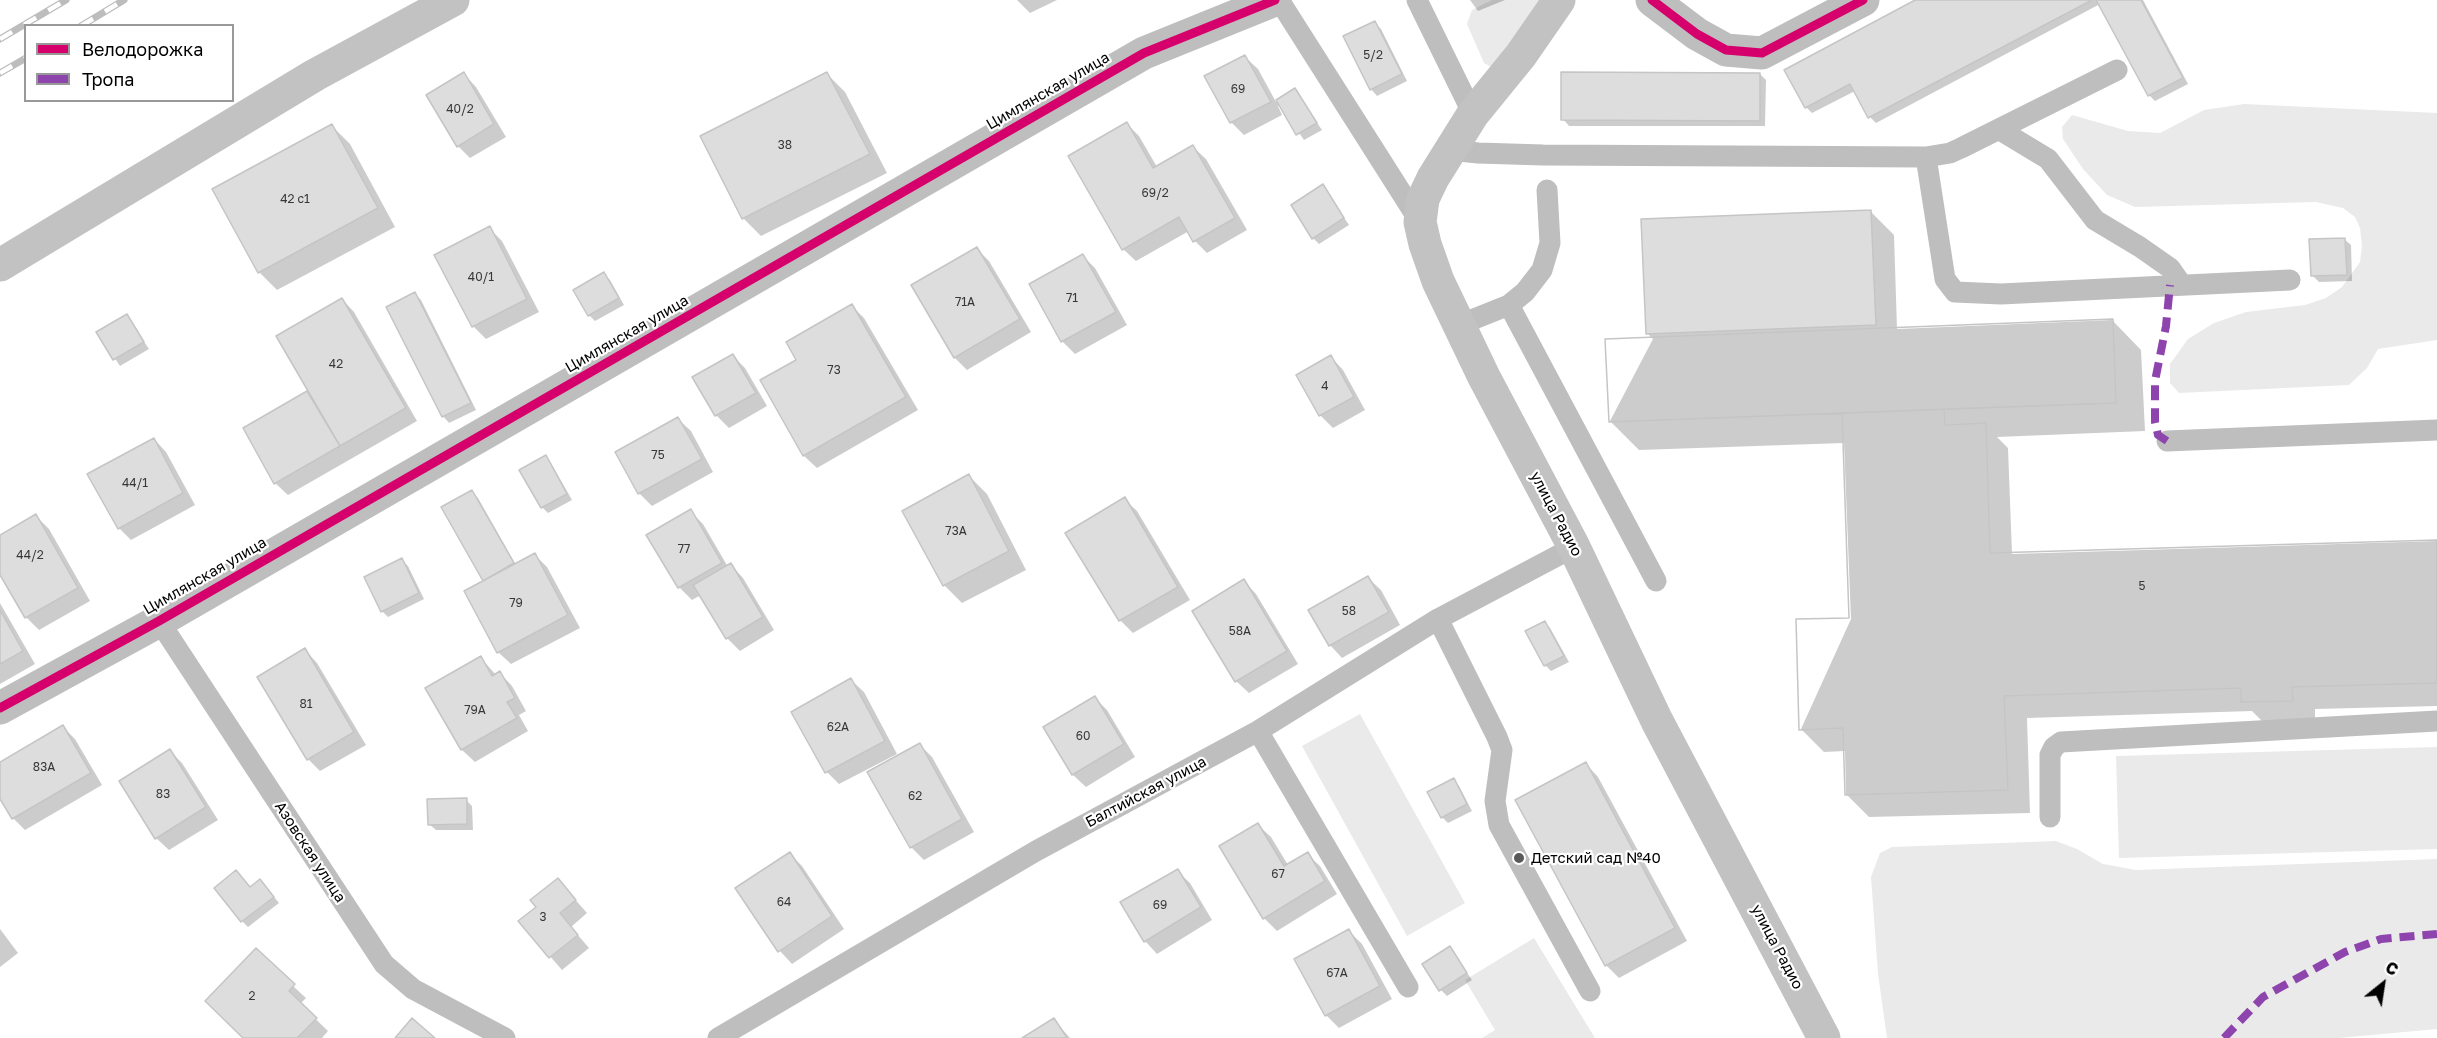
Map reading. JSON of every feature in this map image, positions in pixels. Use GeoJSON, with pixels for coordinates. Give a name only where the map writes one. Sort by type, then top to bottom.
{"type":"FeatureCollection","features":[{"type":"Feature","properties":{"kind":"main road"},"geometry":{"type":"LineString","coordinates":[[0,265],[315,75],[453,0]]}},
{"type":"Feature","properties":{"kind":"main road","name":"улица Радио"},"geometry":{"type":"LineString","coordinates":[[1559,0],[1521,55],[1473,114],[1449,150],[1423,200],[1420,222],[1425,244],[1438,281],[1459,325],[1574,547],[1657,721],[1824,1038]]}},
{"type":"Feature","properties":{"kind":"street","name":"Цимлянская улица"},"geometry":{"type":"LineString","coordinates":[[0,708],[159,621],[1144,53],[1277,0]]}},
{"type":"Feature","properties":{"kind":"street"},"geometry":{"type":"LineString","coordinates":[[1652,0],[1697,34],[1726,50],[1762,53],[1863,0]]}},
{"type":"Feature","properties":{"kind":"lane"},"geometry":{"type":"LineString","coordinates":[[1277,0],[1420,222]]}},
{"type":"Feature","properties":{"kind":"lane"},"geometry":{"type":"LineString","coordinates":[[1417,0],[1473,114]]}},
{"type":"Feature","properties":{"kind":"lane"},"geometry":{"type":"LineString","coordinates":[[1449,150],[1543,155],[1926,157],[1950,153],[2117,70]]}},
{"type":"Feature","properties":{"kind":"lane"},"geometry":{"type":"LineString","coordinates":[[2000,130],[2048,159],[2095,220],[2170,268],[2182,285]]}},
{"type":"Feature","properties":{"kind":"lane"},"geometry":{"type":"LineString","coordinates":[[1926,157],[1945,279],[1955,292],[2001,294],[2290,280]]}},
{"type":"Feature","properties":{"kind":"lane"},"geometry":{"type":"LineString","coordinates":[[1459,325],[1509,305],[1525,292],[1542,270],[1550,243],[1547,190]]}},
{"type":"Feature","properties":{"kind":"lane"},"geometry":{"type":"LineString","coordinates":[[1509,305],[1656,581]]}},
{"type":"Feature","properties":{"kind":"lane"},"geometry":{"type":"LineString","coordinates":[[2167,441],[2437,430]]}},
{"type":"Feature","properties":{"kind":"lane","name":"Балтийская улица"},"geometry":{"type":"LineString","coordinates":[[718,1038],[1036,851],[1258,731],[1438,619],[1574,547]]}},
{"type":"Feature","properties":{"kind":"lane"},"geometry":{"type":"LineString","coordinates":[[1438,619],[1502,750],[1495,801],[1499,825],[1590,991]]}},
{"type":"Feature","properties":{"kind":"lane","name":"Азовская улица"},"geometry":{"type":"LineString","coordinates":[[159,621],[384,963],[413,989],[505,1038]]}},
{"type":"Feature","properties":{"kind":"lane"},"geometry":{"type":"LineString","coordinates":[[2050,817],[2050,755],[2054,747],[2061,742],[2437,721]]}},
{"type":"Feature","properties":{"kind":"lane"},"geometry":{"type":"LineString","coordinates":[[1258,731],[1408,987]]}},
{"type":"Feature","properties":{"kind":"shaded area"},"geometry":{"type":"Polygon","coordinates":[[[1492,0],[1547,0],[1491,67],[1484,63],[1467,24],[1472,10],[1492,0]]]}},
{"type":"Feature","properties":{"kind":"shaded area"},"geometry":{"type":"Polygon","coordinates":[[[2244,104],[2437,113],[2437,340],[2378,349],[2367,368],[2349,385],[2179,393],[2170,383],[2170,364],[2188,339],[2214,323],[2246,312],[2305,305],[2326,298],[2342,287],[2360,262],[2362,246],[2360,228],[2355,217],[2343,208],[2316,202],[2135,207],[2107,195],[2083,169],[2063,139],[2062,127],[2072,115],[2128,131],[2160,133],[2204,110],[2244,104]]]}},
{"type":"Feature","properties":{"kind":"shaded area"},"geometry":{"type":"Polygon","coordinates":[[[1360,714],[1465,903],[1407,936],[1302,746],[1360,714]]]}},
{"type":"Feature","properties":{"kind":"shaded area"},"geometry":{"type":"Polygon","coordinates":[[[2437,747],[2437,849],[2119,858],[2116,756],[2437,747]]]}},
{"type":"Feature","properties":{"kind":"shaded area"},"geometry":{"type":"Polygon","coordinates":[[[2056,841],[2077,849],[2103,864],[2136,870],[2437,859],[2437,1029],[2339,1038],[1887,1038],[1878,974],[1871,877],[1880,853],[1892,847],[2056,841]]]}},
{"type":"Feature","properties":{"kind":"shaded area"},"geometry":{"type":"Polygon","coordinates":[[[1534,938],[1595,1038],[1482,1038],[1495,1030],[1465,980],[1534,938]]]}},
{"type":"Feature","properties":{"kind":"building"},"geometry":{"type":"Polygon","coordinates":[[[1915,0],[2092,0],[1868,118],[1850,84],[1805,108],[1784,70],[1915,0]]]}},
{"type":"Feature","properties":{"kind":"building"},"geometry":{"type":"Polygon","coordinates":[[[2096,0],[2141,0],[2183,78],[2148,96],[2096,0]]]}},
{"type":"Feature","properties":{"kind":"building"},"geometry":{"type":"Polygon","coordinates":[[[1375,21],[1402,74],[1370,90],[1343,36],[1375,21]]]}},
{"type":"Feature","properties":{"kind":"building"},"geometry":{"type":"Polygon","coordinates":[[[1245,55],[1271,102],[1230,123],[1204,76],[1245,55]]]}},
{"type":"Feature","properties":{"kind":"building"},"geometry":{"type":"Polygon","coordinates":[[[464,72],[494,124],[457,147],[426,95],[464,72]]]}},
{"type":"Feature","properties":{"kind":"building"},"geometry":{"type":"Polygon","coordinates":[[[827,72],[870,154],[742,219],[700,136],[827,72]]]}},
{"type":"Feature","properties":{"kind":"building"},"geometry":{"type":"Polygon","coordinates":[[[1561,72],[1760,73],[1760,121],[1561,120],[1561,72]]]}},
{"type":"Feature","properties":{"kind":"building"},"geometry":{"type":"Polygon","coordinates":[[[1295,88],[1317,123],[1296,135],[1276,100],[1295,88]]]}},
{"type":"Feature","properties":{"kind":"building"},"geometry":{"type":"Polygon","coordinates":[[[1127,122],[1153,168],[1193,145],[1235,218],[1193,242],[1179,217],[1122,250],[1068,156],[1127,122]]]}},
{"type":"Feature","properties":{"kind":"building"},"geometry":{"type":"Polygon","coordinates":[[[332,124],[378,208],[258,273],[212,189],[332,124]]]}},
{"type":"Feature","properties":{"kind":"building"},"geometry":{"type":"Polygon","coordinates":[[[1323,184],[1344,218],[1312,239],[1291,205],[1323,184]]]}},
{"type":"Feature","properties":{"kind":"building"},"geometry":{"type":"Polygon","coordinates":[[[1871,210],[1876,325],[1646,334],[1641,219],[1871,210]]]}},
{"type":"Feature","properties":{"kind":"building"},"geometry":{"type":"Polygon","coordinates":[[[490,226],[527,299],[472,327],[434,255],[490,226]]]}},
{"type":"Feature","properties":{"kind":"building"},"geometry":{"type":"Polygon","coordinates":[[[2345,238],[2347,275],[2311,276],[2309,239],[2345,238]]]}},
{"type":"Feature","properties":{"kind":"building"},"geometry":{"type":"Polygon","coordinates":[[[977,247],[1020,319],[954,358],[911,285],[977,247]]]}},
{"type":"Feature","properties":{"kind":"building"},"geometry":{"type":"Polygon","coordinates":[[[1083,254],[1116,312],[1061,342],[1029,284],[1083,254]]]}},
{"type":"Feature","properties":{"kind":"building"},"geometry":{"type":"Polygon","coordinates":[[[604,272],[619,298],[588,316],[573,290],[604,272]]]}},
{"type":"Feature","properties":{"kind":"building"},"geometry":{"type":"Polygon","coordinates":[[[415,292],[471,403],[442,417],[386,307],[415,292]]]}},
{"type":"Feature","properties":{"kind":"building"},"geometry":{"type":"Polygon","coordinates":[[[342,298],[406,408],[340,446],[276,336],[342,298]]]}},
{"type":"Feature","properties":{"kind":"building"},"geometry":{"type":"Polygon","coordinates":[[[852,304],[906,397],[803,456],[760,380],[796,360],[786,342],[852,304]]]}},
{"type":"Feature","properties":{"kind":"building"},"geometry":{"type":"Polygon","coordinates":[[[127,314],[144,342],[113,360],[96,332],[127,314]]]}},
{"type":"Feature","properties":{"kind":"building"},"geometry":{"type":"Polygon","coordinates":[[[2113,319],[2116,403],[1944,409],[1945,425],[1986,423],[1990,553],[2437,540],[2437,683],[2292,687],[2293,701],[2241,702],[2241,688],[2004,696],[2008,790],[1845,795],[1843,728],[1799,730],[1796,619],[1849,618],[1842,413],[1609,422],[1605,339],[2113,319]]]}},
{"type":"Feature","properties":{"kind":"building"},"geometry":{"type":"Polygon","coordinates":[[[2113,319],[2116,403],[1609,422],[1605,339],[2113,319]]]}},
{"type":"Feature","properties":{"kind":"building"},"geometry":{"type":"Polygon","coordinates":[[[733,354],[756,393],[715,416],[692,377],[733,354]]]}},
{"type":"Feature","properties":{"kind":"building"},"geometry":{"type":"Polygon","coordinates":[[[1331,355],[1354,397],[1319,416],[1296,375],[1331,355]]]}},
{"type":"Feature","properties":{"kind":"building"},"geometry":{"type":"Polygon","coordinates":[[[307,391],[340,446],[274,484],[243,428],[307,391]]]}},
{"type":"Feature","properties":{"kind":"building"},"geometry":{"type":"Polygon","coordinates":[[[1944,409],[1945,425],[1986,423],[1990,553],[2437,540],[2437,683],[2292,687],[2293,701],[2241,702],[2241,688],[2004,696],[2008,790],[1845,795],[1843,728],[1799,730],[1796,619],[1849,618],[1842,413],[1944,409]]]}},
{"type":"Feature","properties":{"kind":"building"},"geometry":{"type":"Polygon","coordinates":[[[678,417],[702,459],[638,494],[615,452],[678,417]]]}},
{"type":"Feature","properties":{"kind":"building"},"geometry":{"type":"Polygon","coordinates":[[[154,438],[183,493],[118,529],[87,474],[154,438]]]}},
{"type":"Feature","properties":{"kind":"building"},"geometry":{"type":"Polygon","coordinates":[[[546,455],[567,494],[541,508],[519,470],[546,455]]]}},
{"type":"Feature","properties":{"kind":"building"},"geometry":{"type":"Polygon","coordinates":[[[969,474],[1009,551],[943,586],[902,511],[969,474]]]}},
{"type":"Feature","properties":{"kind":"building"},"geometry":{"type":"Polygon","coordinates":[[[472,490],[514,563],[483,581],[441,507],[472,490]]]}},
{"type":"Feature","properties":{"kind":"building"},"geometry":{"type":"Polygon","coordinates":[[[1125,497],[1178,587],[1119,621],[1065,533],[1125,497]]]}},
{"type":"Feature","properties":{"kind":"building"},"geometry":{"type":"Polygon","coordinates":[[[691,509],[722,563],[678,588],[646,535],[691,509]]]}},
{"type":"Feature","properties":{"kind":"building"},"geometry":{"type":"Polygon","coordinates":[[[36,514],[78,588],[25,618],[0,575],[0,535],[36,514]]]}},
{"type":"Feature","properties":{"kind":"building"},"geometry":{"type":"Polygon","coordinates":[[[535,553],[568,615],[497,653],[464,591],[535,553]]]}},
{"type":"Feature","properties":{"kind":"building"},"geometry":{"type":"Polygon","coordinates":[[[402,558],[419,593],[381,612],[364,577],[402,558]]]}},
{"type":"Feature","properties":{"kind":"building"},"geometry":{"type":"Polygon","coordinates":[[[731,563],[763,617],[726,639],[693,585],[731,563]]]}},
{"type":"Feature","properties":{"kind":"building"},"geometry":{"type":"Polygon","coordinates":[[[1368,576],[1389,612],[1329,646],[1308,610],[1368,576]]]}},
{"type":"Feature","properties":{"kind":"building"},"geometry":{"type":"Polygon","coordinates":[[[1244,579],[1287,651],[1235,682],[1192,611],[1244,579]]]}},
{"type":"Feature","properties":{"kind":"building"},"geometry":{"type":"Polygon","coordinates":[[[0,610],[23,651],[0,664],[0,610]]]}},
{"type":"Feature","properties":{"kind":"building"},"geometry":{"type":"Polygon","coordinates":[[[1545,621],[1564,656],[1544,666],[1525,631],[1545,621]]]}},
{"type":"Feature","properties":{"kind":"building"},"geometry":{"type":"Polygon","coordinates":[[[305,648],[354,732],[307,760],[257,677],[305,648]]]}},
{"type":"Feature","properties":{"kind":"building"},"geometry":{"type":"Polygon","coordinates":[[[481,656],[492,676],[500,671],[515,698],[507,702],[517,718],[461,750],[425,688],[481,656]]]}},
{"type":"Feature","properties":{"kind":"building"},"geometry":{"type":"Polygon","coordinates":[[[851,678],[885,741],[825,773],[791,712],[851,678]]]}},
{"type":"Feature","properties":{"kind":"building"},"geometry":{"type":"Polygon","coordinates":[[[1095,696],[1124,744],[1072,775],[1043,727],[1095,696]]]}},
{"type":"Feature","properties":{"kind":"building"},"geometry":{"type":"Polygon","coordinates":[[[63,725],[91,773],[12,819],[0,799],[0,762],[63,725]]]}},
{"type":"Feature","properties":{"kind":"building"},"geometry":{"type":"Polygon","coordinates":[[[920,743],[962,819],[910,848],[867,772],[920,743]]]}},
{"type":"Feature","properties":{"kind":"building"},"geometry":{"type":"Polygon","coordinates":[[[170,749],[206,807],[155,839],[119,781],[170,749]]]}},
{"type":"Feature","properties":{"kind":"building"},"geometry":{"type":"Polygon","coordinates":[[[1586,762],[1675,928],[1605,966],[1515,800],[1586,762]]]}},
{"type":"Feature","properties":{"kind":"building"},"geometry":{"type":"Polygon","coordinates":[[[1454,778],[1467,804],[1441,818],[1427,792],[1454,778]]]}},
{"type":"Feature","properties":{"kind":"building"},"geometry":{"type":"Polygon","coordinates":[[[467,798],[467,824],[428,825],[427,799],[467,798]]]}},
{"type":"Feature","properties":{"kind":"building"},"geometry":{"type":"Polygon","coordinates":[[[1258,823],[1284,866],[1308,852],[1325,881],[1263,919],[1219,846],[1258,823]]]}},
{"type":"Feature","properties":{"kind":"building"},"geometry":{"type":"Polygon","coordinates":[[[790,852],[832,916],[778,952],[735,888],[790,852]]]}},
{"type":"Feature","properties":{"kind":"building"},"geometry":{"type":"Polygon","coordinates":[[[1178,869],[1201,907],[1144,942],[1120,902],[1178,869]]]}},
{"type":"Feature","properties":{"kind":"building"},"geometry":{"type":"Polygon","coordinates":[[[236,870],[250,887],[260,879],[274,897],[241,922],[214,888],[236,870]]]}},
{"type":"Feature","properties":{"kind":"building"},"geometry":{"type":"Polygon","coordinates":[[[558,878],[576,900],[560,913],[578,935],[549,958],[518,921],[536,907],[530,900],[558,878]]]}},
{"type":"Feature","properties":{"kind":"building"},"geometry":{"type":"Polygon","coordinates":[[[1349,929],[1380,986],[1325,1016],[1294,959],[1349,929]]]}},
{"type":"Feature","properties":{"kind":"building"},"geometry":{"type":"Polygon","coordinates":[[[1450,946],[1467,973],[1439,991],[1422,964],[1450,946]]]}},
{"type":"Feature","properties":{"kind":"building"},"geometry":{"type":"Polygon","coordinates":[[[256,948],[295,984],[289,991],[317,1018],[297,1038],[243,1038],[205,1001],[256,948]]]}},
{"type":"Feature","properties":{"kind":"building"},"geometry":{"type":"Polygon","coordinates":[[[412,1018],[435,1038],[395,1038],[412,1018]]]}},
{"type":"Feature","properties":{"kind":"building"},"geometry":{"type":"Polygon","coordinates":[[[1054,1018],[1067,1038],[1022,1038],[1054,1018]]]}},
{"type":"Feature","properties":{"kind":"railway"},"geometry":{"type":"LineString","coordinates":[[25,24],[66,0]]}},
{"type":"Feature","properties":{"kind":"railway"},"geometry":{"type":"LineString","coordinates":[[84,24],[124,0]]}},
{"type":"Feature","properties":{"kind":"railway"},"geometry":{"type":"LineString","coordinates":[[0,39],[24,25]]}},
{"type":"Feature","properties":{"kind":"railway"},"geometry":{"type":"LineString","coordinates":[[0,73],[24,59]]}},
{"type":"Feature","properties":{"kind":"marked path"},"geometry":{"type":"LineString","coordinates":[[2167,441],[2158,435],[2155,422],[2155,381],[2166,326],[2170,285]]}},
{"type":"Feature","properties":{"kind":"marked path"},"geometry":{"type":"LineString","coordinates":[[2224,1038],[2263,997],[2345,952],[2381,939],[2437,934]]}},
{"type":"Feature","properties":{"kind":"cycle path"},"geometry":{"type":"LineString","coordinates":[[0,708],[159,621],[1144,53],[1275,0]]}},
{"type":"Feature","properties":{"kind":"cycle path"},"geometry":{"type":"LineString","coordinates":[[1652,0],[1697,34],[1726,50],[1762,53],[1863,0]]}},
{"type":"Feature","properties":{"kind":"place","name":"Детский сад №40"},"geometry":{"type":"Point","coordinates":[1519,858]}}]}
